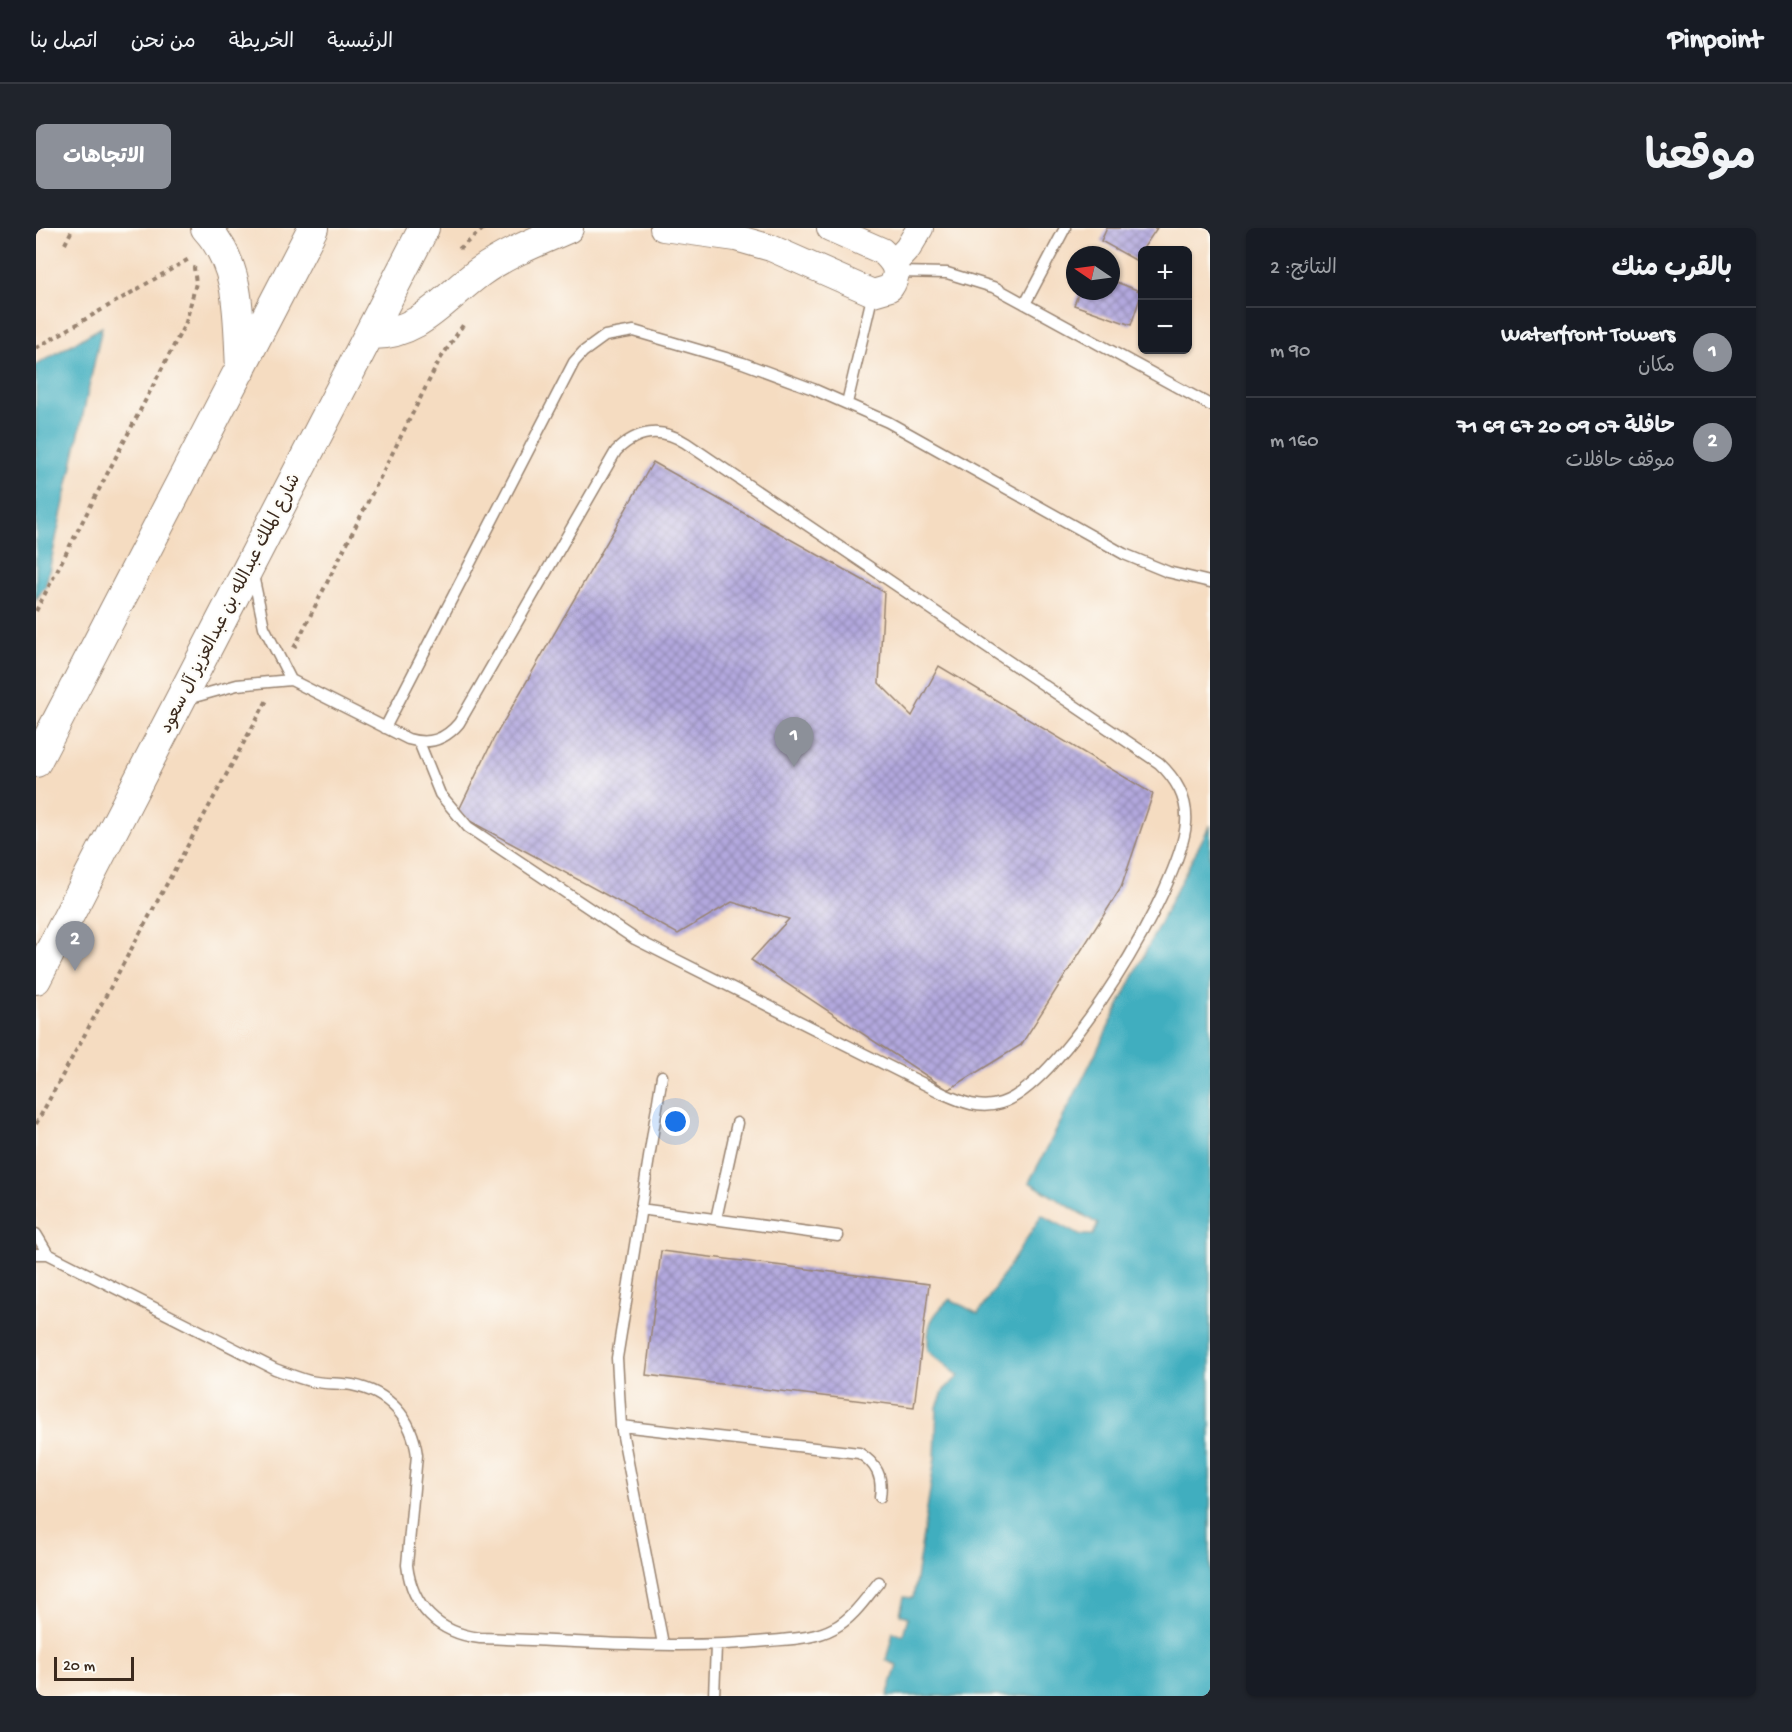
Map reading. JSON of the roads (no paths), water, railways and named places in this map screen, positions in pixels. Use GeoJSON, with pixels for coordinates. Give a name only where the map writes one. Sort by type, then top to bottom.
{"type":"FeatureCollection","features":[{"type":"Feature","properties":{"kind":"main road"},"geometry":{"type":"LineString","coordinates":[[206,228],[222,249],[233,273],[237,291],[241,369]]}},
{"type":"Feature","properties":{"kind":"main road"},"geometry":{"type":"LineString","coordinates":[[36,762],[313,228]]}},
{"type":"Feature","properties":{"kind":"main road","name":"شارع الملك عبدالله بن عبدالعزيز آل سعود"},"geometry":{"type":"LineString","coordinates":[[36,979],[424,228]]}},
{"type":"Feature","properties":{"kind":"main road"},"geometry":{"type":"LineString","coordinates":[[370,334],[391,333],[412,327],[501,259],[568,228]]}},
{"type":"Feature","properties":{"kind":"street"},"geometry":{"type":"LineString","coordinates":[[663,228],[736,238],[771,248],[873,293],[890,288],[895,268],[920,228]]}},
{"type":"Feature","properties":{"kind":"street"},"geometry":{"type":"LineString","coordinates":[[843,229],[882,251],[895,268]]}},
{"type":"Feature","properties":{"kind":"lane"},"geometry":{"type":"LineString","coordinates":[[1025,304],[1065,228]]}},
{"type":"Feature","properties":{"kind":"lane"},"geometry":{"type":"LineString","coordinates":[[895,268],[964,277],[996,288],[1210,405]]}},
{"type":"Feature","properties":{"kind":"lane"},"geometry":{"type":"LineString","coordinates":[[847,403],[873,293]]}},
{"type":"Feature","properties":{"kind":"lane"},"geometry":{"type":"LineString","coordinates":[[385,728],[574,362],[593,343],[619,332],[649,334],[752,366],[847,403],[888,422],[1124,554],[1168,572],[1210,582]]}},
{"type":"Feature","properties":{"kind":"lane"},"geometry":{"type":"LineString","coordinates":[[178,702],[237,685],[278,680],[291,681],[385,728],[419,742],[442,738],[459,723],[616,451],[636,435],[662,432],[686,443],[1159,763],[1180,789],[1186,822],[1178,856],[1141,935],[1091,1016],[1058,1056],[1014,1098],[993,1105],[971,1105],[944,1094],[635,939],[468,827],[440,794],[419,742]]}},
{"type":"Feature","properties":{"kind":"lane"},"geometry":{"type":"LineString","coordinates":[[251,559],[258,605],[273,648],[291,681]]}},
{"type":"Feature","properties":{"kind":"lane"},"geometry":{"type":"LineString","coordinates":[[662,1076],[617,1358],[621,1426],[663,1644]]}},
{"type":"Feature","properties":{"kind":"lane"},"geometry":{"type":"LineString","coordinates":[[716,1219],[737,1123]]}},
{"type":"Feature","properties":{"kind":"lane"},"geometry":{"type":"LineString","coordinates":[[640,1209],[838,1236]]}},
{"type":"Feature","properties":{"kind":"lane"},"geometry":{"type":"LineString","coordinates":[[36,1234],[48,1254]]}},
{"type":"Feature","properties":{"kind":"lane"},"geometry":{"type":"LineString","coordinates":[[36,1254],[48,1254],[275,1369],[311,1381],[366,1388],[382,1396],[396,1407],[414,1437],[417,1455],[407,1558],[408,1579],[420,1605],[440,1625],[459,1634],[480,1638],[716,1646],[818,1635],[836,1627],[851,1616],[879,1582]]}},
{"type":"Feature","properties":{"kind":"lane"},"geometry":{"type":"LineString","coordinates":[[621,1426],[859,1453],[869,1459],[881,1476],[880,1497]]}},
{"type":"Feature","properties":{"kind":"lane"},"geometry":{"type":"LineString","coordinates":[[714,1696],[716,1646]]}},
{"type":"Feature","properties":{"kind":"water"},"geometry":{"type":"Polygon","coordinates":[[[102,327],[46,585],[36,600],[36,365],[102,327]]]}},
{"type":"Feature","properties":{"kind":"water"},"geometry":{"type":"Polygon","coordinates":[[[1210,825],[1210,1696],[887,1696],[897,1666],[886,1660],[893,1632],[903,1635],[908,1617],[900,1614],[904,1597],[913,1598],[935,1458],[937,1407],[944,1390],[959,1376],[928,1351],[929,1327],[934,1316],[950,1299],[978,1314],[1042,1215],[1079,1235],[1093,1235],[1098,1224],[1029,1182],[1210,825]]]}},
{"type":"Feature","properties":{"kind":"place","name":"Waterfront Towers"},"geometry":{"type":"Point","coordinates":[794,767]}},
{"type":"Feature","properties":{"kind":"place","name":"حافلة 07 09 20 67 69 71"},"geometry":{"type":"Point","coordinates":[75,971]}}]}
